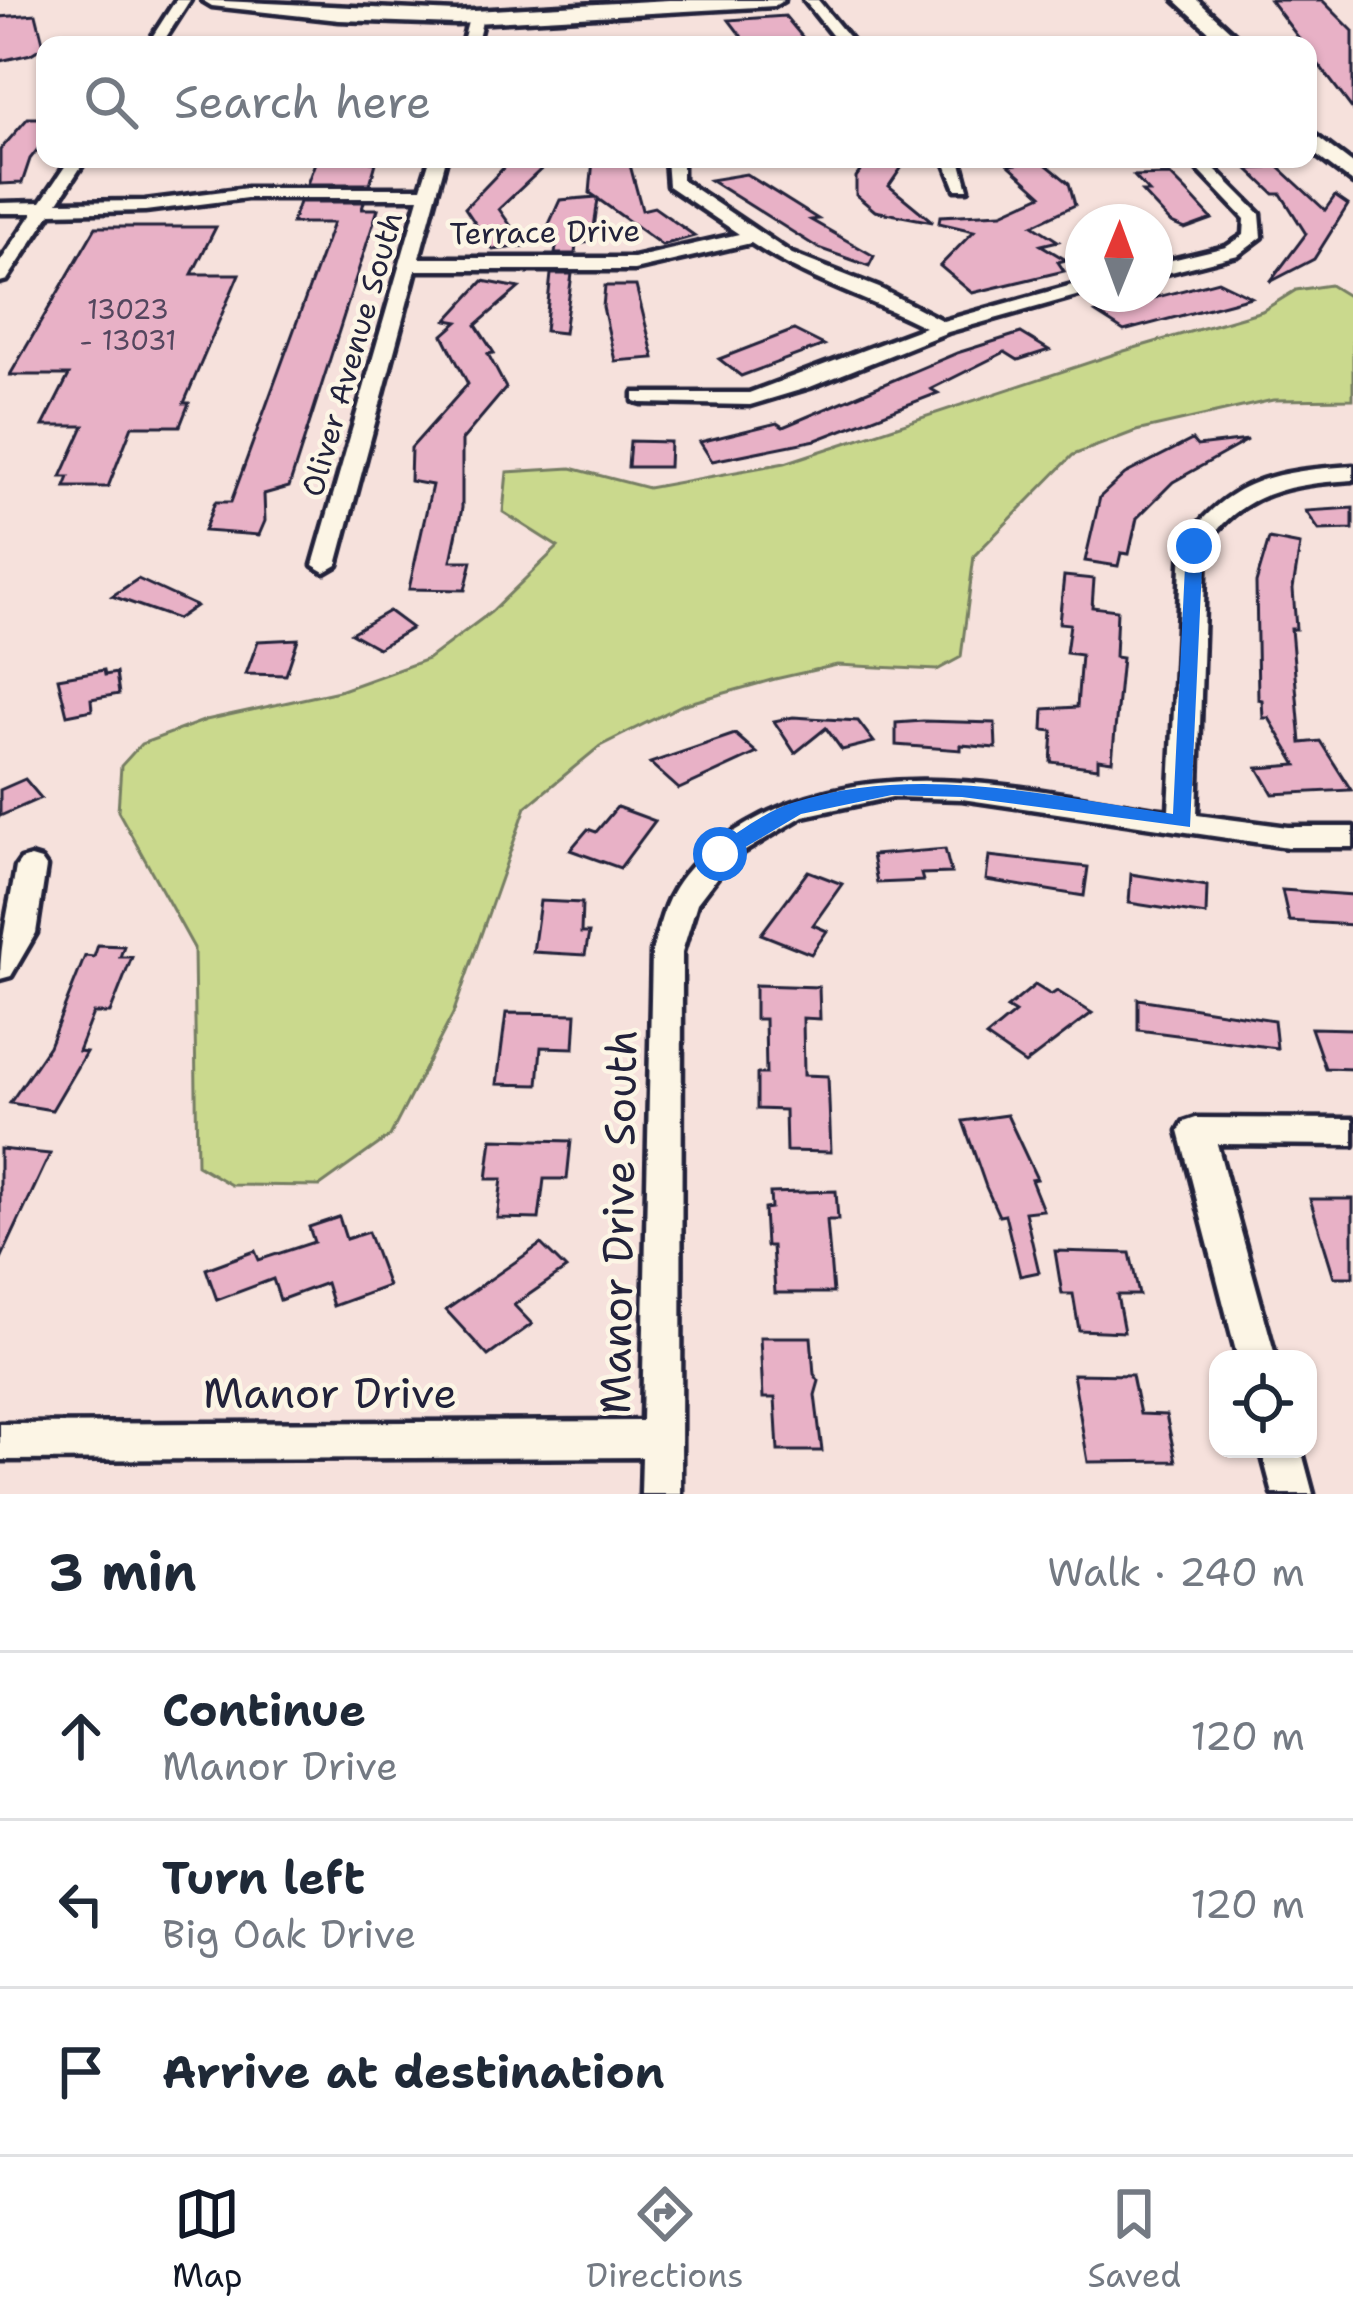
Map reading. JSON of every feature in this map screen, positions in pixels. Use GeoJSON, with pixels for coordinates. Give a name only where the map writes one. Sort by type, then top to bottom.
{"type":"FeatureCollection","features":[{"type":"Feature","properties":{"kind":"main road"},"geometry":{"type":"LineString","coordinates":[[212,0],[339,14],[476,18],[774,0]]}},
{"type":"Feature","properties":{"kind":"main road"},"geometry":{"type":"LineString","coordinates":[[1178,8],[1198,36]]}},
{"type":"Feature","properties":{"kind":"main road"},"geometry":{"type":"LineString","coordinates":[[1178,8],[1222,36]]}},
{"type":"Feature","properties":{"kind":"main road"},"geometry":{"type":"LineString","coordinates":[[1317,128],[1353,145]]}},
{"type":"Feature","properties":{"kind":"main road"},"geometry":{"type":"LineString","coordinates":[[1317,129],[1353,176]]}},
{"type":"Feature","properties":{"kind":"street"},"geometry":{"type":"LineString","coordinates":[[160,36],[183,0]]}},
{"type":"Feature","properties":{"kind":"street"},"geometry":{"type":"LineString","coordinates":[[811,0],[841,36]]}},
{"type":"Feature","properties":{"kind":"street"},"geometry":{"type":"LineString","coordinates":[[471,36],[476,18]]}},
{"type":"Feature","properties":{"kind":"street"},"geometry":{"type":"LineString","coordinates":[[0,276],[72,168]]}},
{"type":"Feature","properties":{"kind":"street","name":"Oliver Avenue South"},"geometry":{"type":"LineString","coordinates":[[325,566],[435,168]]}},
{"type":"Feature","properties":{"kind":"street"},"geometry":{"type":"LineString","coordinates":[[674,168],[674,182],[752,237],[940,328]]}},
{"type":"Feature","properties":{"kind":"street"},"geometry":{"type":"LineString","coordinates":[[955,168],[962,185]]}},
{"type":"Feature","properties":{"kind":"street"},"geometry":{"type":"LineString","coordinates":[[1173,265],[1232,250],[1253,237],[1254,218],[1205,168]]}},
{"type":"Feature","properties":{"kind":"street","name":"Terrace Drive"},"geometry":{"type":"LineString","coordinates":[[0,208],[145,206],[247,193],[428,193]]}},
{"type":"Feature","properties":{"kind":"street","name":"Terrace Drive"},"geometry":{"type":"LineString","coordinates":[[409,264],[634,264],[752,237]]}},
{"type":"Feature","properties":{"kind":"street"},"geometry":{"type":"LineString","coordinates":[[641,397],[751,399],[940,328],[1065,293]]}},
{"type":"Feature","properties":{"kind":"street"},"geometry":{"type":"LineString","coordinates":[[1353,473],[1295,476],[1237,496],[1209,519],[1194,546],[1183,822],[1288,837],[1353,837]]}},
{"type":"Feature","properties":{"kind":"street","name":"Manor Drive South"},"geometry":{"type":"LineString","coordinates":[[661,1494],[667,952],[683,900],[720,854],[794,809],[892,788],[962,790],[1183,822]]}},
{"type":"Feature","properties":{"kind":"street"},"geometry":{"type":"LineString","coordinates":[[0,968],[21,933],[31,867]]}},
{"type":"Feature","properties":{"kind":"street"},"geometry":{"type":"LineString","coordinates":[[1255,1350],[1196,1131],[1353,1132]]}},
{"type":"Feature","properties":{"kind":"street","name":"Manor Drive"},"geometry":{"type":"LineString","coordinates":[[0,1442],[660,1439]]}},
{"type":"Feature","properties":{"kind":"street"},"geometry":{"type":"LineString","coordinates":[[1283,1458],[1293,1494]]}},
{"type":"Feature","properties":{"kind":"green space"},"geometry":{"type":"Polygon","coordinates":[[[1330,285],[1353,305],[1353,399],[1273,400],[1136,431],[1073,455],[974,556],[961,657],[937,670],[837,665],[682,705],[600,746],[526,807],[453,1014],[390,1136],[320,1186],[231,1185],[197,1165],[194,948],[118,811],[121,766],[141,744],[206,720],[339,691],[428,659],[491,612],[558,547],[503,512],[507,472],[571,468],[648,488],[785,463],[1124,351],[1262,311],[1296,290],[1330,285]]]}},
{"type":"Feature","properties":{"kind":"building"},"geometry":{"type":"Polygon","coordinates":[[[1270,0],[1322,0],[1353,31],[1353,110],[1317,62],[1317,36],[1297,36],[1270,0]]]}},
{"type":"Feature","properties":{"kind":"building"},"geometry":{"type":"Polygon","coordinates":[[[36,14],[42,36],[36,36],[36,51],[0,61],[0,17],[36,14]]]}},
{"type":"Feature","properties":{"kind":"building"},"geometry":{"type":"Polygon","coordinates":[[[785,16],[802,36],[741,36],[729,20],[785,16]]]}},
{"type":"Feature","properties":{"kind":"building"},"geometry":{"type":"Polygon","coordinates":[[[28,118],[36,118],[36,151],[22,183],[0,184],[0,150],[28,118]]]}},
{"type":"Feature","properties":{"kind":"building"},"geometry":{"type":"Polygon","coordinates":[[[313,168],[375,168],[370,184],[307,184],[313,168]]]}},
{"type":"Feature","properties":{"kind":"building"},"geometry":{"type":"Polygon","coordinates":[[[503,168],[542,168],[499,209],[525,246],[493,250],[465,208],[503,168]]]}},
{"type":"Feature","properties":{"kind":"building"},"geometry":{"type":"Polygon","coordinates":[[[592,168],[631,168],[642,210],[654,207],[695,236],[662,245],[598,199],[592,242],[576,244],[575,254],[555,254],[557,241],[540,244],[560,200],[596,197],[590,193],[592,168]]]}},
{"type":"Feature","properties":{"kind":"building"},"geometry":{"type":"Polygon","coordinates":[[[862,168],[901,168],[889,186],[933,222],[875,211],[856,195],[856,177],[862,168]]]}},
{"type":"Feature","properties":{"kind":"building"},"geometry":{"type":"Polygon","coordinates":[[[1012,168],[1051,168],[1069,183],[1075,204],[1065,204],[1065,210],[1033,225],[1058,241],[1041,245],[1065,259],[1058,262],[1064,271],[972,293],[940,266],[974,231],[939,223],[940,216],[1002,213],[1042,195],[1012,168]]]}},
{"type":"Feature","properties":{"kind":"building"},"geometry":{"type":"Polygon","coordinates":[[[1280,168],[1325,210],[1335,196],[1348,205],[1314,259],[1270,282],[1306,234],[1281,194],[1274,194],[1248,169],[1280,168]]]}},
{"type":"Feature","properties":{"kind":"building"},"geometry":{"type":"Polygon","coordinates":[[[746,174],[818,219],[811,220],[874,256],[869,266],[818,248],[710,180],[746,174]]]}},
{"type":"Feature","properties":{"kind":"building"},"geometry":{"type":"Polygon","coordinates":[[[1170,175],[1212,219],[1185,229],[1173,224],[1173,204],[1153,204],[1134,176],[1170,175]]]}},
{"type":"Feature","properties":{"kind":"building"},"geometry":{"type":"Polygon","coordinates":[[[299,202],[364,202],[362,209],[378,209],[289,487],[264,494],[265,521],[259,535],[204,531],[215,502],[231,502],[333,223],[292,223],[299,202]]]}},
{"type":"Feature","properties":{"kind":"building"},"geometry":{"type":"Polygon","coordinates":[[[96,227],[216,227],[192,274],[239,274],[184,403],[189,403],[180,426],[132,426],[108,487],[65,487],[69,477],[61,477],[84,426],[43,426],[69,375],[10,375],[96,227]]]}},
{"type":"Feature","properties":{"kind":"building"},"geometry":{"type":"Polygon","coordinates":[[[551,274],[572,274],[564,333],[545,331],[551,274]]]}},
{"type":"Feature","properties":{"kind":"building"},"geometry":{"type":"Polygon","coordinates":[[[483,281],[519,288],[476,325],[494,353],[488,354],[506,388],[462,440],[462,508],[451,561],[472,561],[465,590],[409,589],[432,485],[410,481],[411,448],[468,384],[443,335],[458,322],[447,320],[483,281]]]}},
{"type":"Feature","properties":{"kind":"building"},"geometry":{"type":"Polygon","coordinates":[[[1218,281],[1251,297],[1124,331],[1096,313],[1173,312],[1173,293],[1218,281]]]}},
{"type":"Feature","properties":{"kind":"building"},"geometry":{"type":"Polygon","coordinates":[[[605,286],[636,286],[654,358],[615,361],[603,307],[605,286]]]}},
{"type":"Feature","properties":{"kind":"building"},"geometry":{"type":"Polygon","coordinates":[[[794,330],[824,345],[741,376],[719,359],[794,330]]]}},
{"type":"Feature","properties":{"kind":"building"},"geometry":{"type":"Polygon","coordinates":[[[1021,333],[1049,350],[1018,360],[1005,352],[931,389],[938,393],[816,440],[712,461],[700,442],[777,423],[783,427],[957,353],[1021,333]]]}},
{"type":"Feature","properties":{"kind":"building"},"geometry":{"type":"Polygon","coordinates":[[[1192,440],[1197,446],[1248,440],[1173,482],[1137,518],[1129,554],[1121,553],[1118,566],[1085,561],[1100,497],[1125,474],[1192,440]]]}},
{"type":"Feature","properties":{"kind":"building"},"geometry":{"type":"Polygon","coordinates":[[[630,441],[670,442],[669,467],[628,467],[630,441]]]}},
{"type":"Feature","properties":{"kind":"building"},"geometry":{"type":"Polygon","coordinates":[[[1353,508],[1353,529],[1319,530],[1306,511],[1353,508]]]}},
{"type":"Feature","properties":{"kind":"building"},"geometry":{"type":"Polygon","coordinates":[[[1269,539],[1300,545],[1293,589],[1296,629],[1291,629],[1301,743],[1320,741],[1351,790],[1273,794],[1258,768],[1297,765],[1269,718],[1263,718],[1262,700],[1258,699],[1256,583],[1269,539]]]}},
{"type":"Feature","properties":{"kind":"building"},"geometry":{"type":"Polygon","coordinates":[[[1064,576],[1094,579],[1092,607],[1117,610],[1115,657],[1122,658],[1112,761],[1098,759],[1098,768],[1051,762],[1053,731],[1043,730],[1044,709],[1077,707],[1081,655],[1066,653],[1070,624],[1059,623],[1064,576]]]}},
{"type":"Feature","properties":{"kind":"building"},"geometry":{"type":"Polygon","coordinates":[[[138,579],[196,606],[177,619],[112,596],[138,579]]]}},
{"type":"Feature","properties":{"kind":"building"},"geometry":{"type":"Polygon","coordinates":[[[389,611],[412,628],[378,648],[351,633],[389,611]]]}},
{"type":"Feature","properties":{"kind":"building"},"geometry":{"type":"Polygon","coordinates":[[[298,639],[286,675],[246,674],[258,641],[298,639]]]}},
{"type":"Feature","properties":{"kind":"building"},"geometry":{"type":"Polygon","coordinates":[[[104,670],[105,675],[116,673],[119,694],[91,699],[92,710],[67,715],[58,678],[104,670]]]}},
{"type":"Feature","properties":{"kind":"building"},"geometry":{"type":"Polygon","coordinates":[[[793,717],[858,721],[874,742],[842,750],[826,728],[795,753],[774,721],[793,717]]]}},
{"type":"Feature","properties":{"kind":"building"},"geometry":{"type":"Polygon","coordinates":[[[896,723],[995,723],[996,748],[896,745],[896,723]]]}},
{"type":"Feature","properties":{"kind":"building"},"geometry":{"type":"Polygon","coordinates":[[[735,734],[757,753],[679,789],[650,763],[735,734]]]}},
{"type":"Feature","properties":{"kind":"building"},"geometry":{"type":"Polygon","coordinates":[[[25,779],[41,798],[0,816],[0,790],[25,779]]]}},
{"type":"Feature","properties":{"kind":"building"},"geometry":{"type":"Polygon","coordinates":[[[617,807],[655,821],[620,868],[570,850],[588,829],[596,832],[617,807]]]}},
{"type":"Feature","properties":{"kind":"building"},"geometry":{"type":"Polygon","coordinates":[[[945,849],[951,873],[921,874],[923,881],[877,883],[872,855],[945,849]]]}},
{"type":"Feature","properties":{"kind":"building"},"geometry":{"type":"Polygon","coordinates":[[[989,856],[1088,867],[1084,896],[986,880],[989,856]]]}},
{"type":"Feature","properties":{"kind":"building"},"geometry":{"type":"Polygon","coordinates":[[[808,871],[842,884],[813,925],[827,931],[811,954],[761,934],[808,871]]]}},
{"type":"Feature","properties":{"kind":"building"},"geometry":{"type":"Polygon","coordinates":[[[1131,874],[1207,886],[1206,915],[1129,903],[1131,874]]]}},
{"type":"Feature","properties":{"kind":"building"},"geometry":{"type":"Polygon","coordinates":[[[1282,890],[1353,895],[1353,925],[1289,921],[1282,890]]]}},
{"type":"Feature","properties":{"kind":"building"},"geometry":{"type":"Polygon","coordinates":[[[540,901],[582,903],[581,933],[589,933],[585,955],[533,952],[540,901]]]}},
{"type":"Feature","properties":{"kind":"building"},"geometry":{"type":"Polygon","coordinates":[[[98,945],[124,946],[120,957],[132,957],[110,1013],[93,1013],[78,1051],[86,1052],[52,1110],[10,1103],[49,1046],[85,956],[94,957],[98,945]]]}},
{"type":"Feature","properties":{"kind":"building"},"geometry":{"type":"Polygon","coordinates":[[[755,985],[819,987],[820,1019],[803,1018],[804,1075],[828,1076],[831,1152],[786,1151],[785,1110],[757,1109],[757,1074],[766,1074],[765,1019],[755,1019],[755,985]]]}},
{"type":"Feature","properties":{"kind":"building"},"geometry":{"type":"Polygon","coordinates":[[[1035,985],[1051,995],[1057,991],[1092,1013],[1025,1064],[986,1037],[1015,1013],[1007,1008],[1035,985]]]}},
{"type":"Feature","properties":{"kind":"building"},"geometry":{"type":"Polygon","coordinates":[[[1138,999],[1274,1020],[1277,1048],[1138,1030],[1138,999]]]}},
{"type":"Feature","properties":{"kind":"building"},"geometry":{"type":"Polygon","coordinates":[[[506,1013],[576,1014],[574,1048],[541,1047],[538,1085],[497,1084],[506,1013]]]}},
{"type":"Feature","properties":{"kind":"building"},"geometry":{"type":"Polygon","coordinates":[[[1311,1028],[1353,1029],[1353,1069],[1325,1068],[1311,1028]]]}},
{"type":"Feature","properties":{"kind":"building"},"geometry":{"type":"Polygon","coordinates":[[[1007,1115],[1037,1179],[1031,1180],[1043,1210],[1025,1212],[1039,1272],[1020,1276],[1005,1215],[999,1216],[986,1187],[963,1121],[1007,1115]]]}},
{"type":"Feature","properties":{"kind":"building"},"geometry":{"type":"Polygon","coordinates":[[[492,1139],[571,1141],[567,1179],[544,1179],[539,1219],[497,1218],[502,1179],[487,1179],[492,1139]]]}},
{"type":"Feature","properties":{"kind":"building"},"geometry":{"type":"Polygon","coordinates":[[[0,1149],[50,1154],[0,1261],[0,1149]]]}},
{"type":"Feature","properties":{"kind":"building"},"geometry":{"type":"Polygon","coordinates":[[[836,1191],[838,1220],[827,1220],[833,1293],[775,1293],[764,1209],[771,1208],[770,1193],[836,1191]]]}},
{"type":"Feature","properties":{"kind":"building"},"geometry":{"type":"Polygon","coordinates":[[[1310,1199],[1353,1199],[1353,1277],[1334,1277],[1310,1199]]]}},
{"type":"Feature","properties":{"kind":"building"},"geometry":{"type":"Polygon","coordinates":[[[339,1217],[346,1239],[368,1232],[388,1286],[333,1306],[326,1283],[280,1300],[273,1279],[217,1300],[206,1269],[255,1251],[259,1260],[314,1242],[309,1227],[339,1217]]]}},
{"type":"Feature","properties":{"kind":"building"},"geometry":{"type":"Polygon","coordinates":[[[541,1244],[566,1269],[514,1305],[532,1324],[488,1356],[446,1310],[541,1244]]]}},
{"type":"Feature","properties":{"kind":"building"},"geometry":{"type":"Polygon","coordinates":[[[1055,1251],[1130,1253],[1139,1295],[1117,1295],[1124,1332],[1079,1330],[1073,1294],[1062,1294],[1055,1251]]]}},
{"type":"Feature","properties":{"kind":"building"},"geometry":{"type":"Polygon","coordinates":[[[760,1337],[811,1337],[814,1374],[819,1381],[815,1395],[822,1451],[778,1451],[775,1398],[763,1398],[760,1337]]]}},
{"type":"Feature","properties":{"kind":"building"},"geometry":{"type":"Polygon","coordinates":[[[1073,1374],[1132,1375],[1140,1414],[1166,1415],[1176,1461],[1088,1462],[1073,1374]]]}},
{"type":"Feature","properties":{"kind":"route"},"geometry":{"type":"LineString","coordinates":[[720,854],[794,809],[892,788],[962,790],[1183,822],[1194,546]]}}]}
